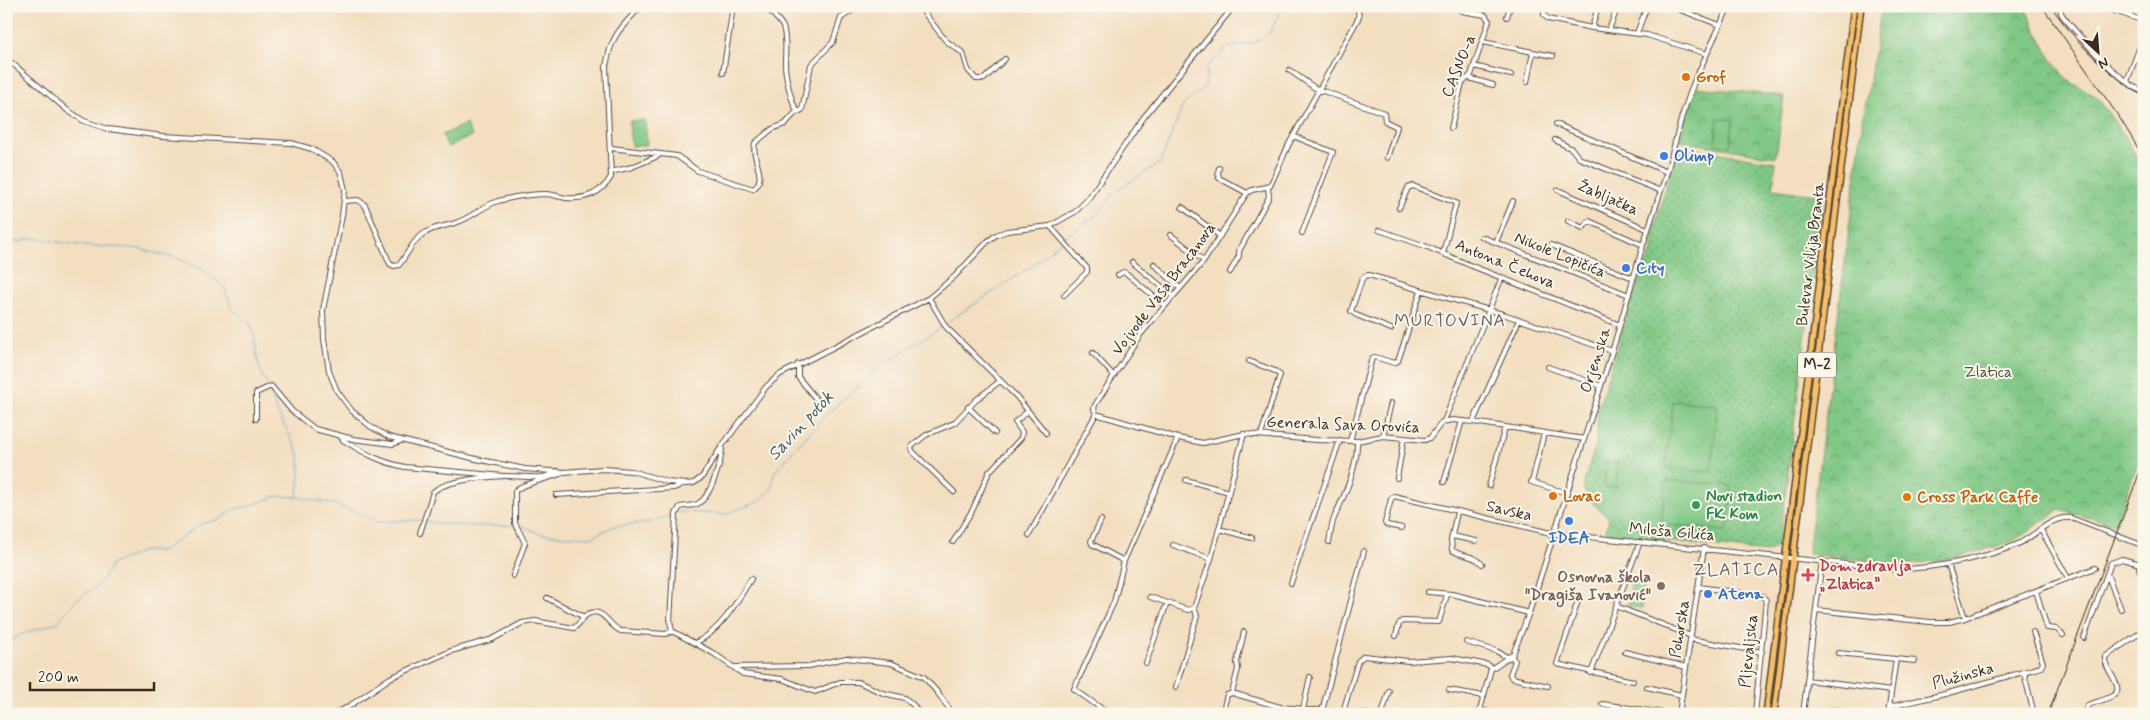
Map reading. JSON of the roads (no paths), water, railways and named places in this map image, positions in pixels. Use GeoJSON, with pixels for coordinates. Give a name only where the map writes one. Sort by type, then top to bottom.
{"type":"FeatureCollection","features":[{"type":"Feature","properties":{"kind":"main road","name":"Bulevar Vilija Branta"},"geometry":{"type":"LineString","coordinates":[[1766,714],[1854,6]]}},
{"type":"Feature","properties":{"kind":"main road","name":"Bulevar Vilija Branta"},"geometry":{"type":"LineString","coordinates":[[1774,714],[1862,6]]}},
{"type":"Feature","properties":{"kind":"street"},"geometry":{"type":"LineString","coordinates":[[344,201],[358,200],[365,204],[390,264],[394,266],[403,260],[418,238],[439,226],[459,222],[485,206],[500,201],[548,194],[576,199],[597,193],[608,183],[611,172],[606,67],[608,51],[614,37],[641,6]]}},
{"type":"Feature","properties":{"kind":"street"},"geometry":{"type":"LineString","coordinates":[[723,73],[732,6]]}},
{"type":"Feature","properties":{"kind":"street"},"geometry":{"type":"LineString","coordinates":[[766,6],[773,17],[780,22],[786,36],[785,71],[796,112]]}},
{"type":"Feature","properties":{"kind":"street"},"geometry":{"type":"LineString","coordinates":[[611,148],[678,156],[698,171],[753,189],[759,184],[760,178],[754,152],[755,143],[770,130],[785,124],[796,112],[802,110],[811,65],[833,42],[842,16],[858,6]]}},
{"type":"Feature","properties":{"kind":"street"},"geometry":{"type":"LineString","coordinates":[[919,6],[946,41],[963,53],[968,70],[976,79],[984,79],[1005,58]]}},
{"type":"Feature","properties":{"kind":"street"},"geometry":{"type":"LineString","coordinates":[[556,495],[680,488],[683,484],[699,479],[772,380],[798,364],[862,334],[929,298],[956,276],[988,240],[996,235],[1050,226],[1066,218],[1083,204],[1144,117],[1234,6]]}},
{"type":"Feature","properties":{"kind":"street"},"geometry":{"type":"LineString","coordinates":[[1230,272],[1239,256],[1239,251],[1270,197],[1268,188],[1293,136],[1359,17],[1357,6]]}},
{"type":"Feature","properties":{"kind":"street","name":"CASNO-a"},"geometry":{"type":"LineString","coordinates":[[1451,128],[1461,86],[1469,78],[1474,66],[1483,42],[1488,18],[1485,15],[1462,11],[1457,6]]}},
{"type":"Feature","properties":{"kind":"street"},"geometry":{"type":"LineString","coordinates":[[1507,17],[1510,6]]}},
{"type":"Feature","properties":{"kind":"street"},"geometry":{"type":"LineString","coordinates":[[1545,6],[1544,16],[1548,19],[1592,28],[1637,33],[1659,38],[1707,54]]}},
{"type":"Feature","properties":{"kind":"street"},"geometry":{"type":"LineString","coordinates":[[1592,28],[1598,6]]}},
{"type":"Feature","properties":{"kind":"street"},"geometry":{"type":"LineString","coordinates":[[1609,30],[1618,6]]}},
{"type":"Feature","properties":{"kind":"street"},"geometry":{"type":"LineString","coordinates":[[1637,33],[1647,6]]}},
{"type":"Feature","properties":{"kind":"street"},"geometry":{"type":"LineString","coordinates":[[1670,6],[1720,25]]}},
{"type":"Feature","properties":{"kind":"street","name":"Orjenska"},"geometry":{"type":"LineString","coordinates":[[1510,657],[1517,647],[1556,533],[1647,230],[1667,172],[1683,111],[1729,6]]}},
{"type":"Feature","properties":{"kind":"street"},"geometry":{"type":"LineString","coordinates":[[2059,6],[2062,15],[2084,42],[2127,82],[2144,93]]}},
{"type":"Feature","properties":{"kind":"street"},"geometry":{"type":"LineString","coordinates":[[2100,6],[2144,21]]}},
{"type":"Feature","properties":{"kind":"street"},"geometry":{"type":"LineString","coordinates":[[2127,82],[2144,36]]}},
{"type":"Feature","properties":{"kind":"street"},"geometry":{"type":"LineString","coordinates":[[1483,42],[1553,56]]}},
{"type":"Feature","properties":{"kind":"street"},"geometry":{"type":"LineString","coordinates":[[1527,82],[1533,52]]}},
{"type":"Feature","properties":{"kind":"street"},"geometry":{"type":"LineString","coordinates":[[6,58],[67,110],[84,121],[108,129],[163,136],[242,142],[282,142],[312,149],[333,162],[341,172],[344,183],[344,201],[323,310],[324,339],[329,371],[337,391],[352,411],[371,427],[401,441],[509,466],[564,472],[603,469],[632,470],[683,484]]}},
{"type":"Feature","properties":{"kind":"street"},"geometry":{"type":"LineString","coordinates":[[1474,66],[1510,75]]}},
{"type":"Feature","properties":{"kind":"street"},"geometry":{"type":"LineString","coordinates":[[1289,70],[1318,89],[1384,113],[1385,121],[1397,128],[1387,158]]}},
{"type":"Feature","properties":{"kind":"street"},"geometry":{"type":"LineString","coordinates":[[1469,78],[1493,85]]}},
{"type":"Feature","properties":{"kind":"street"},"geometry":{"type":"LineString","coordinates":[[1556,124],[1667,172]]}},
{"type":"Feature","properties":{"kind":"street"},"geometry":{"type":"LineString","coordinates":[[1293,136],[1333,152],[1302,233]]}},
{"type":"Feature","properties":{"kind":"street"},"geometry":{"type":"LineString","coordinates":[[1555,140],[1572,149],[1578,158],[1661,191]]}},
{"type":"Feature","properties":{"kind":"street"},"geometry":{"type":"LineString","coordinates":[[611,172],[632,167],[660,155]]}},
{"type":"Feature","properties":{"kind":"street"},"geometry":{"type":"LineString","coordinates":[[1220,168],[1218,172],[1219,178],[1247,193],[1254,189],[1268,188]]}},
{"type":"Feature","properties":{"kind":"street"},"geometry":{"type":"LineString","coordinates":[[1399,208],[1408,188],[1413,186],[1456,203],[1443,253]]}},
{"type":"Feature","properties":{"kind":"street","name":"Žabljačka"},"geometry":{"type":"LineString","coordinates":[[1558,190],[1647,230]]}},
{"type":"Feature","properties":{"kind":"street","name":"Vojvode Vasa Bracanova"},"geometry":{"type":"LineString","coordinates":[[1029,535],[1096,414],[1095,405],[1140,335],[1172,295],[1204,261],[1247,193]]}},
{"type":"Feature","properties":{"kind":"street"},"geometry":{"type":"LineString","coordinates":[[1496,242],[1513,202]]}},
{"type":"Feature","properties":{"kind":"street"},"geometry":{"type":"LineString","coordinates":[[1182,207],[1220,236]]}},
{"type":"Feature","properties":{"kind":"street"},"geometry":{"type":"LineString","coordinates":[[1568,221],[1583,228],[1590,221],[1643,244]]}},
{"type":"Feature","properties":{"kind":"street"},"geometry":{"type":"LineString","coordinates":[[1050,226],[1087,268],[1087,272],[1064,295]]}},
{"type":"Feature","properties":{"kind":"street","name":"Antona Čehova"},"geometry":{"type":"LineString","coordinates":[[1379,230],[1443,253],[1620,325]]}},
{"type":"Feature","properties":{"kind":"street"},"geometry":{"type":"LineString","coordinates":[[1171,235],[1204,261]]}},
{"type":"Feature","properties":{"kind":"street","name":"Nikole Lopičića"},"geometry":{"type":"LineString","coordinates":[[1482,237],[1629,295]]}},
{"type":"Feature","properties":{"kind":"street"},"geometry":{"type":"LineString","coordinates":[[1551,244],[1633,278]]}},
{"type":"Feature","properties":{"kind":"street"},"geometry":{"type":"LineString","coordinates":[[1132,262],[1172,295]]}},
{"type":"Feature","properties":{"kind":"street"},"geometry":{"type":"LineString","coordinates":[[1154,264],[1180,288]]}},
{"type":"Feature","properties":{"kind":"street"},"geometry":{"type":"LineString","coordinates":[[1118,275],[1123,272],[1126,273],[1164,305]]}},
{"type":"Feature","properties":{"kind":"street"},"geometry":{"type":"LineString","coordinates":[[1391,329],[1356,315],[1351,311],[1364,277],[1369,275],[1519,320],[1612,351]]}},
{"type":"Feature","properties":{"kind":"street"},"geometry":{"type":"LineString","coordinates":[[1444,421],[1502,277]]}},
{"type":"Feature","properties":{"kind":"street"},"geometry":{"type":"LineString","coordinates":[[1350,441],[1372,358],[1377,357],[1394,363],[1398,361],[1421,291]]}},
{"type":"Feature","properties":{"kind":"street"},"geometry":{"type":"LineString","coordinates":[[929,298],[946,327],[1000,381],[1046,433]]}},
{"type":"Feature","properties":{"kind":"street"},"geometry":{"type":"LineString","coordinates":[[1473,422],[1519,320]]}},
{"type":"Feature","properties":{"kind":"street"},"geometry":{"type":"LineString","coordinates":[[1093,353],[1114,376]]}},
{"type":"Feature","properties":{"kind":"street"},"geometry":{"type":"LineString","coordinates":[[1249,362],[1275,371],[1280,375],[1261,435]]}},
{"type":"Feature","properties":{"kind":"street"},"geometry":{"type":"LineString","coordinates":[[798,364],[798,377],[820,404]]}},
{"type":"Feature","properties":{"kind":"street"},"geometry":{"type":"LineString","coordinates":[[1548,367],[1601,386]]}},
{"type":"Feature","properties":{"kind":"street"},"geometry":{"type":"LineString","coordinates":[[954,492],[910,448],[922,437],[954,423],[968,407],[1000,381]]}},
{"type":"Feature","properties":{"kind":"street"},"geometry":{"type":"LineString","coordinates":[[256,419],[255,394],[258,390],[268,386],[273,387],[292,411],[315,429],[341,437],[393,444],[401,441]]}},
{"type":"Feature","properties":{"kind":"street"},"geometry":{"type":"LineString","coordinates":[[1383,436],[1391,403]]}},
{"type":"Feature","properties":{"kind":"street"},"geometry":{"type":"LineString","coordinates":[[968,407],[995,433]]}},
{"type":"Feature","properties":{"kind":"street"},"geometry":{"type":"LineString","coordinates":[[953,542],[973,509],[989,472],[1021,438],[1022,432],[1015,422],[1028,411]]}},
{"type":"Feature","properties":{"kind":"street","name":"Generala Sava Orovića"},"geometry":{"type":"LineString","coordinates":[[1096,414],[1178,438],[1207,443],[1244,434],[1278,438],[1350,441],[1383,436],[1427,440],[1444,421],[1473,422],[1584,439]]}},
{"type":"Feature","properties":{"kind":"street"},"geometry":{"type":"LineString","coordinates":[[1444,482],[1462,421]]}},
{"type":"Feature","properties":{"kind":"street"},"geometry":{"type":"LineString","coordinates":[[1489,486],[1505,427]]}},
{"type":"Feature","properties":{"kind":"street"},"geometry":{"type":"LineString","coordinates":[[1544,433],[1531,482],[1567,493]]}},
{"type":"Feature","properties":{"kind":"street"},"geometry":{"type":"LineString","coordinates":[[1176,687],[1197,616],[1194,608],[1211,559],[1244,434]]}},
{"type":"Feature","properties":{"kind":"street"},"geometry":{"type":"LineString","coordinates":[[341,437],[342,440],[371,458],[405,467],[504,476],[552,475],[557,471]]}},
{"type":"Feature","properties":{"kind":"street"},"geometry":{"type":"LineString","coordinates":[[1109,714],[1074,688],[1114,602],[1124,561],[1178,438]]}},
{"type":"Feature","properties":{"kind":"street"},"geometry":{"type":"LineString","coordinates":[[1397,478],[1404,438]]}},
{"type":"Feature","properties":{"kind":"street"},"geometry":{"type":"LineString","coordinates":[[1291,583],[1310,522],[1321,498],[1340,440]]}},
{"type":"Feature","properties":{"kind":"street"},"geometry":{"type":"LineString","coordinates":[[1329,542],[1333,522],[1350,476],[1357,441]]}},
{"type":"Feature","properties":{"kind":"street"},"geometry":{"type":"LineString","coordinates":[[722,446],[714,478],[704,499],[697,505],[682,506],[676,512],[670,625],[672,631],[735,667],[743,674],[782,679],[815,692],[840,682],[858,682],[883,693],[905,698],[914,706],[919,714]]}},
{"type":"Feature","properties":{"kind":"street"},"geometry":{"type":"LineString","coordinates":[[513,576],[526,543],[516,525],[516,489],[552,478],[564,472]]}},
{"type":"Feature","properties":{"kind":"street"},"geometry":{"type":"LineString","coordinates":[[420,533],[433,492],[437,488],[459,482],[504,476]]}},
{"type":"Feature","properties":{"kind":"street"},"geometry":{"type":"LineString","coordinates":[[1186,480],[1229,492]]}},
{"type":"Feature","properties":{"kind":"street","name":"Savska"},"geometry":{"type":"LineString","coordinates":[[1402,528],[1385,523],[1390,499],[1394,496],[1457,512],[1556,533]]}},
{"type":"Feature","properties":{"kind":"street"},"geometry":{"type":"LineString","coordinates":[[1457,512],[1452,536],[1451,546],[1453,551],[1475,557],[1482,564]]}},
{"type":"Feature","properties":{"kind":"street","name":"Miloša Gilića"},"geometry":{"type":"LineString","coordinates":[[1556,533],[1904,569],[1948,564],[2014,546],[2060,518],[2071,518],[2144,546]]}},
{"type":"Feature","properties":{"kind":"street"},"geometry":{"type":"LineString","coordinates":[[1101,520],[1092,544],[1124,561]]}},
{"type":"Feature","properties":{"kind":"street"},"geometry":{"type":"LineString","coordinates":[[1219,529],[1252,538]]}},
{"type":"Feature","properties":{"kind":"street"},"geometry":{"type":"LineString","coordinates":[[2041,530],[2068,578]]}},
{"type":"Feature","properties":{"kind":"street"},"geometry":{"type":"LineString","coordinates":[[1452,536],[1476,541]]}},
{"type":"Feature","properties":{"kind":"street"},"geometry":{"type":"LineString","coordinates":[[1591,673],[1640,542]]}},
{"type":"Feature","properties":{"kind":"street"},"geometry":{"type":"LineString","coordinates":[[1174,545],[1211,559]]}},
{"type":"Feature","properties":{"kind":"street","name":"Pohorska"},"geometry":{"type":"LineString","coordinates":[[1679,714],[1704,548]]}},
{"type":"Feature","properties":{"kind":"street"},"geometry":{"type":"LineString","coordinates":[[1322,711],[1364,551]]}},
{"type":"Feature","properties":{"kind":"street"},"geometry":{"type":"LineString","coordinates":[[2084,638],[2111,563],[2122,559],[2140,564]]}},
{"type":"Feature","properties":{"kind":"street"},"geometry":{"type":"LineString","coordinates":[[1803,714],[1822,560]]}},
{"type":"Feature","properties":{"kind":"street"},"geometry":{"type":"LineString","coordinates":[[2144,560],[2139,568],[2144,579]]}},
{"type":"Feature","properties":{"kind":"street"},"geometry":{"type":"LineString","coordinates":[[1948,564],[1965,618]]}},
{"type":"Feature","properties":{"kind":"street"},"geometry":{"type":"LineString","coordinates":[[1816,610],[1930,622],[1949,622],[1965,618],[2095,568]]}},
{"type":"Feature","properties":{"kind":"street"},"geometry":{"type":"LineString","coordinates":[[2107,574],[2121,608]]}},
{"type":"Feature","properties":{"kind":"street"},"geometry":{"type":"LineString","coordinates":[[695,644],[711,634],[731,610],[751,579]]}},
{"type":"Feature","properties":{"kind":"street","name":"Pljevaljska"},"geometry":{"type":"LineString","coordinates":[[1699,587],[1765,598],[1767,605],[1755,714]]}},
{"type":"Feature","properties":{"kind":"street"},"geometry":{"type":"LineString","coordinates":[[2036,591],[2047,628],[2057,629],[2063,635]]}},
{"type":"Feature","properties":{"kind":"street"},"geometry":{"type":"LineString","coordinates":[[1428,592],[1452,594],[1529,613]]}},
{"type":"Feature","properties":{"kind":"street"},"geometry":{"type":"LineString","coordinates":[[1396,636],[1401,622],[1439,622],[1444,599],[1447,595]]}},
{"type":"Feature","properties":{"kind":"street"},"geometry":{"type":"LineString","coordinates":[[1580,595],[1557,663],[1591,673],[1633,681]]}},
{"type":"Feature","properties":{"kind":"street"},"geometry":{"type":"LineString","coordinates":[[1150,597],[1188,610],[1194,608]]}},
{"type":"Feature","properties":{"kind":"street"},"geometry":{"type":"LineString","coordinates":[[547,598],[584,617]]}},
{"type":"Feature","properties":{"kind":"street"},"geometry":{"type":"LineString","coordinates":[[1146,663],[1167,603]]}},
{"type":"Feature","properties":{"kind":"street"},"geometry":{"type":"LineString","coordinates":[[1616,606],[1691,638],[1762,652]]}},
{"type":"Feature","properties":{"kind":"street"},"geometry":{"type":"LineString","coordinates":[[334,714],[390,678],[451,651],[484,642],[522,623],[535,621],[574,628],[589,613],[601,613],[616,629],[666,634],[672,631]]}},
{"type":"Feature","properties":{"kind":"street"},"geometry":{"type":"LineString","coordinates":[[1232,693],[1244,632]]}},
{"type":"Feature","properties":{"kind":"street","name":"Plužinska"},"geometry":{"type":"LineString","coordinates":[[1889,707],[2024,673],[2043,666],[2033,632]]}},
{"type":"Feature","properties":{"kind":"street"},"geometry":{"type":"LineString","coordinates":[[2084,714],[2088,705],[2114,696],[2117,691],[2117,684],[2104,663],[2105,657],[2143,633]]}},
{"type":"Feature","properties":{"kind":"street"},"geometry":{"type":"LineString","coordinates":[[1466,642],[1510,657],[1514,661],[1510,674],[1512,678],[1548,686]]}},
{"type":"Feature","properties":{"kind":"street"},"geometry":{"type":"LineString","coordinates":[[1625,652],[1686,667]]}},
{"type":"Feature","properties":{"kind":"street"},"geometry":{"type":"LineString","coordinates":[[1838,653],[1915,661]]}},
{"type":"Feature","properties":{"kind":"street"},"geometry":{"type":"LineString","coordinates":[[1344,712],[1358,661],[1364,656],[1408,661],[1452,658],[1488,665],[1492,668]]}},
{"type":"Feature","properties":{"kind":"street"},"geometry":{"type":"LineString","coordinates":[[1497,714],[1480,712],[1492,668],[1510,657]]}},
{"type":"Feature","properties":{"kind":"street"},"geometry":{"type":"LineString","coordinates":[[735,667],[810,666],[846,658],[891,664],[924,677],[953,714]]}},
{"type":"Feature","properties":{"kind":"street"},"geometry":{"type":"LineString","coordinates":[[1888,714],[1896,659]]}},
{"type":"Feature","properties":{"kind":"street"},"geometry":{"type":"LineString","coordinates":[[2024,673],[2034,714]]}},
{"type":"Feature","properties":{"kind":"street"},"geometry":{"type":"LineString","coordinates":[[1303,709],[1310,677]]}},
{"type":"Feature","properties":{"kind":"street"},"geometry":{"type":"LineString","coordinates":[[1807,680],[1891,690]]}},
{"type":"Feature","properties":{"kind":"street"},"geometry":{"type":"LineString","coordinates":[[1647,687],[1681,695]]}},
{"type":"Feature","properties":{"kind":"street"},"geometry":{"type":"LineString","coordinates":[[1449,690],[1484,696]]}},
{"type":"Feature","properties":{"kind":"street"},"geometry":{"type":"LineString","coordinates":[[1382,714],[1390,691]]}},
{"type":"Feature","properties":{"kind":"street"},"geometry":{"type":"LineString","coordinates":[[1222,714],[1227,695],[1232,693],[1276,706],[1368,714]]}},
{"type":"Feature","properties":{"kind":"street"},"geometry":{"type":"LineString","coordinates":[[1602,704],[1671,714]]}},
{"type":"Feature","properties":{"kind":"street"},"geometry":{"type":"LineString","coordinates":[[1830,710],[1839,710],[1844,714]]}},
{"type":"Feature","properties":{"kind":"waterway","name":"Savin potok"},"geometry":{"type":"LineString","coordinates":[[1064,238],[1099,213],[1117,190],[1160,163],[1183,105],[1205,87],[1207,66],[1227,48],[1253,43],[1269,34],[1283,6]]}},
{"type":"Feature","properties":{"kind":"waterway"},"geometry":{"type":"LineString","coordinates":[[6,240],[20,242],[30,238],[86,246],[135,248],[176,258],[205,271],[225,288],[231,308],[251,325],[258,363],[268,385]]}},
{"type":"Feature","properties":{"kind":"waterway","name":"Savin potok"},"geometry":{"type":"LineString","coordinates":[[946,323],[1032,266],[1061,241]]}},
{"type":"Feature","properties":{"kind":"waterway","name":"Savin potok"},"geometry":{"type":"LineString","coordinates":[[678,512],[726,514],[760,501],[772,488],[774,473],[826,414],[884,364],[943,326]]}},
{"type":"Feature","properties":{"kind":"waterway"},"geometry":{"type":"LineString","coordinates":[[270,388],[275,408],[299,455],[300,473],[297,497]]}},
{"type":"Feature","properties":{"kind":"waterway","name":"Savin potok"},"geometry":{"type":"LineString","coordinates":[[6,643],[22,634],[58,622],[73,603],[99,584],[112,564],[143,551],[162,551],[201,524],[218,520],[235,509],[250,506],[277,496],[297,497],[334,504],[379,522],[418,520],[440,524],[478,526],[517,525],[540,534],[591,537],[615,526],[646,523],[674,514]]}},
{"type":"Feature","properties":{"kind":"railway"},"geometry":{"type":"LineString","coordinates":[[2042,6],[2121,120],[2144,158]]}},
{"type":"Feature","properties":{"kind":"railway"},"geometry":{"type":"LineString","coordinates":[[2051,6],[2093,56],[2117,78],[2144,97]]}},
{"type":"Feature","properties":{"kind":"railway"},"geometry":{"type":"LineString","coordinates":[[2048,714],[2144,461]]}},
{"type":"Feature","properties":{"kind":"place","name":"Grof"},"geometry":{"type":"Point","coordinates":[1686,77]}},
{"type":"Feature","properties":{"kind":"place","name":"Olimp"},"geometry":{"type":"Point","coordinates":[1664,156]}},
{"type":"Feature","properties":{"kind":"place","name":"City"},"geometry":{"type":"Point","coordinates":[1626,268]}},
{"type":"Feature","properties":{"kind":"place","name":"Lovac"},"geometry":{"type":"Point","coordinates":[1553,496]}},
{"type":"Feature","properties":{"kind":"place","name":"Cross Park Caffe"},"geometry":{"type":"Point","coordinates":[1907,497]}},
{"type":"Feature","properties":{"kind":"place","name":"Novi stadion FK Kom"},"geometry":{"type":"Point","coordinates":[1696,505]}},
{"type":"Feature","properties":{"kind":"place","name":"IDEA"},"geometry":{"type":"Point","coordinates":[1569,521]}},
{"type":"Feature","properties":{"kind":"place","name":"Dom zdravlja „Zlatica”"},"geometry":{"type":"Point","coordinates":[1808,575]}},
{"type":"Feature","properties":{"kind":"place","name":"Osnovna škola \"Dragiša Ivanović\""},"geometry":{"type":"Point","coordinates":[1661,586]}},
{"type":"Feature","properties":{"kind":"place","name":"Atena"},"geometry":{"type":"Point","coordinates":[1708,594]}},
{"type":"Feature","properties":{"kind":"district","name":"MURTOVINA"},"geometry":{"type":"Point","coordinates":[1450,321]}},
{"type":"Feature","properties":{"kind":"district","name":"ZLATICA"},"geometry":{"type":"Point","coordinates":[1736,570]}},
{"type":"Feature","properties":{"kind":"park label","name":"Zlatica"},"geometry":{"type":"Point","coordinates":[1988,372]}}]}
